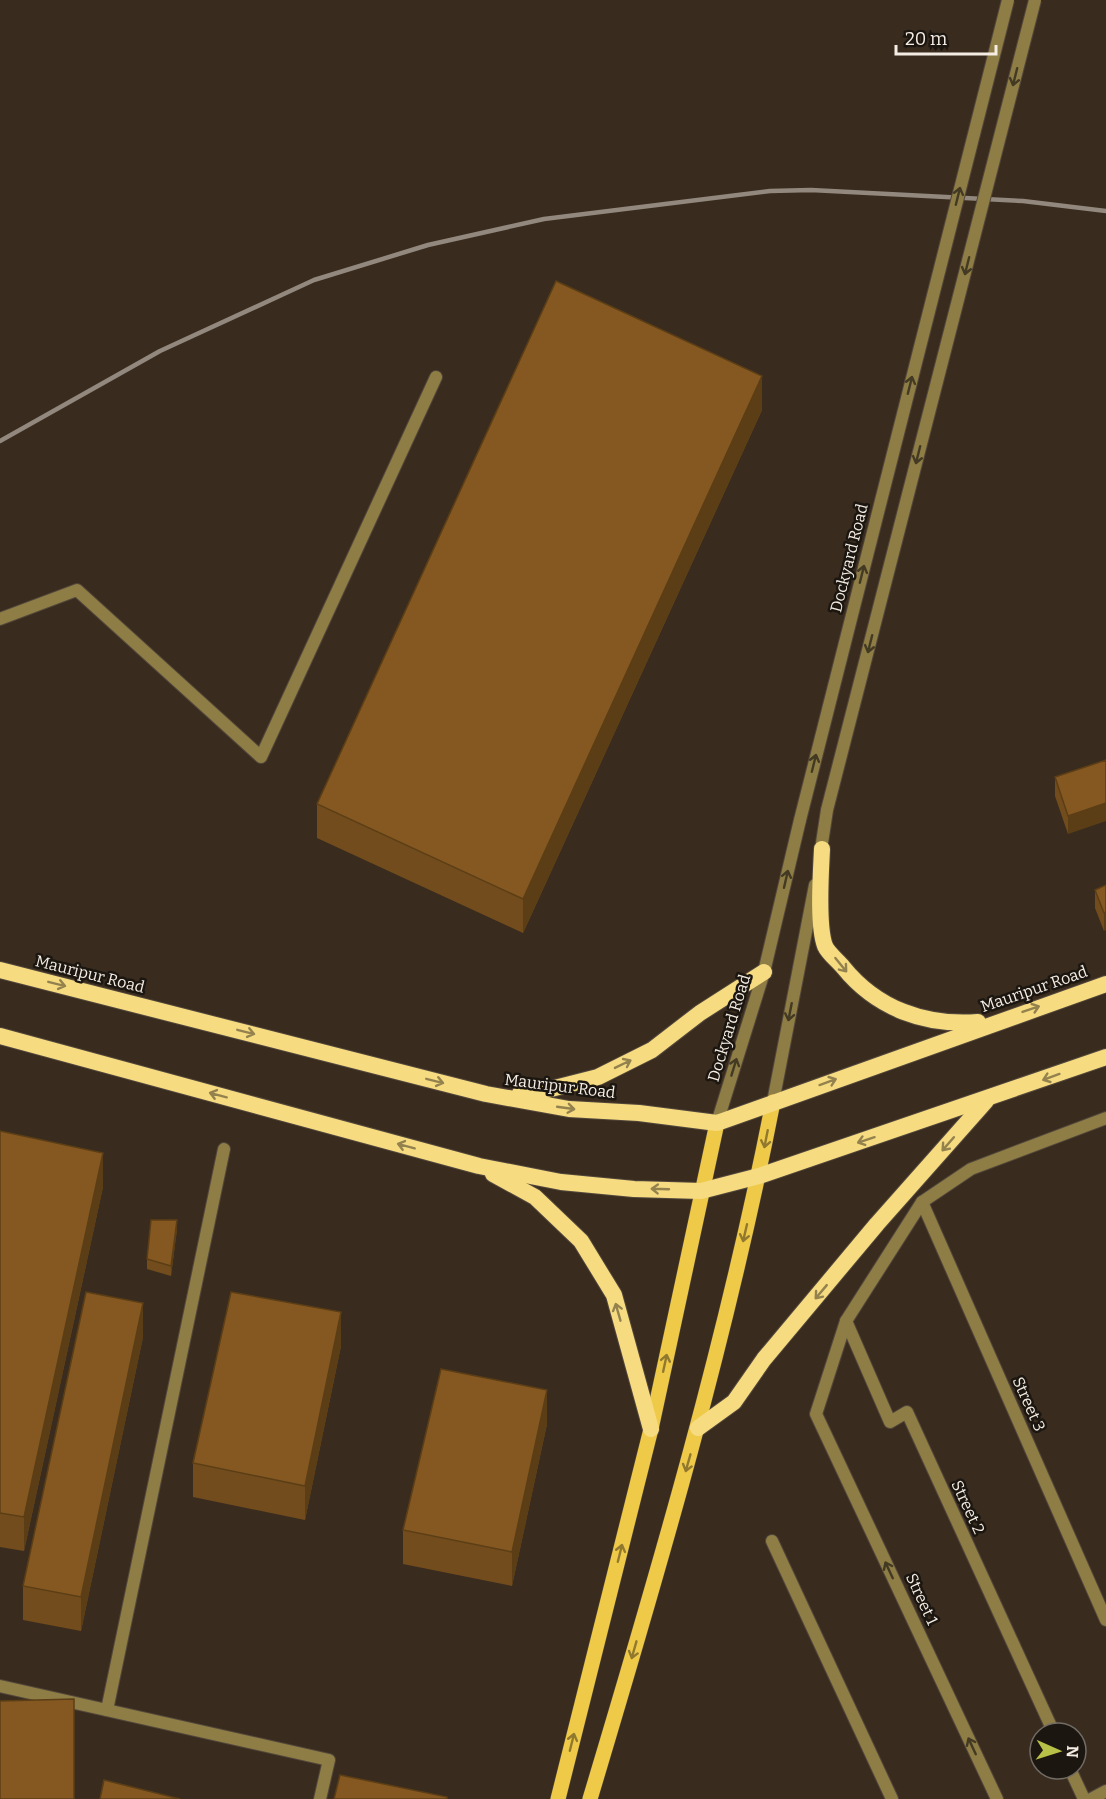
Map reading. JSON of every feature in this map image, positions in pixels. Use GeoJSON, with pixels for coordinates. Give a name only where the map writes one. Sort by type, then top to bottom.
{"type":"FeatureCollection","features":[{"type":"Feature","properties":{"kind":"highway"},"geometry":{"type":"LineString","coordinates":[[822,849],[820,896],[825,946],[857,985],[900,1012],[949,1024],[999,1020]]}},
{"type":"Feature","properties":{"kind":"highway","name":"Mauripur Road"},"geometry":{"type":"LineString","coordinates":[[0,970],[486,1094],[569,1109],[639,1113],[717,1123],[999,1020],[1106,984]]}},
{"type":"Feature","properties":{"kind":"highway"},"geometry":{"type":"LineString","coordinates":[[486,1094],[539,1092],[598,1077],[652,1050],[700,1014],[764,972]]}},
{"type":"Feature","properties":{"kind":"highway"},"geometry":{"type":"LineString","coordinates":[[0,1036],[479,1166],[561,1182],[634,1189],[701,1191],[759,1176],[987,1100],[1106,1057]]}},
{"type":"Feature","properties":{"kind":"highway"},"geometry":{"type":"LineString","coordinates":[[698,1428],[734,1402],[764,1359],[877,1224],[987,1100]]}},
{"type":"Feature","properties":{"kind":"highway"},"geometry":{"type":"LineString","coordinates":[[479,1166],[535,1197],[580,1241],[614,1295],[651,1430]]}},
{"type":"Feature","properties":{"kind":"main road"},"geometry":{"type":"LineString","coordinates":[[590,1799],[698,1428],[759,1176],[773,1102]]}},
{"type":"Feature","properties":{"kind":"main road"},"geometry":{"type":"LineString","coordinates":[[558,1799],[651,1430],[717,1123]]}},
{"type":"Feature","properties":{"kind":"street","name":"Dockyard Road"},"geometry":{"type":"LineString","coordinates":[[717,1123],[764,972],[800,820],[1008,0]]}},
{"type":"Feature","properties":{"kind":"street"},"geometry":{"type":"LineString","coordinates":[[773,1102],[822,849],[827,810],[1035,0]]}},
{"type":"Feature","properties":{"kind":"street"},"geometry":{"type":"LineString","coordinates":[[0,619],[76,590],[261,757],[436,377]]}},
{"type":"Feature","properties":{"kind":"street"},"geometry":{"type":"LineString","coordinates":[[846,1321],[922,1202],[971,1169],[1106,1118]]}},
{"type":"Feature","properties":{"kind":"street"},"geometry":{"type":"LineString","coordinates":[[107,1710],[224,1149]]}},
{"type":"Feature","properties":{"kind":"street","name":"Street 3"},"geometry":{"type":"LineString","coordinates":[[922,1202],[1106,1620]]}},
{"type":"Feature","properties":{"kind":"street","name":"Street 1"},"geometry":{"type":"LineString","coordinates":[[846,1321],[816,1414],[997,1799]]}},
{"type":"Feature","properties":{"kind":"street","name":"Street 2"},"geometry":{"type":"LineString","coordinates":[[846,1321],[890,1422],[907,1412],[1049,1721]]}},
{"type":"Feature","properties":{"kind":"street"},"geometry":{"type":"LineString","coordinates":[[772,1542],[892,1799]]}},
{"type":"Feature","properties":{"kind":"street"},"geometry":{"type":"LineString","coordinates":[[0,1686],[329,1760],[320,1799]]}},
{"type":"Feature","properties":{"kind":"street"},"geometry":{"type":"LineString","coordinates":[[1076,1781],[1084,1799]]}},
{"type":"Feature","properties":{"kind":"street"},"geometry":{"type":"LineString","coordinates":[[1091,1799],[1106,1791]]}},
{"type":"Feature","properties":{"kind":"building"},"geometry":{"type":"Polygon","coordinates":[[[556,281],[762,376],[523,899],[317,804],[556,281]]]}},
{"type":"Feature","properties":{"kind":"building"},"geometry":{"type":"Polygon","coordinates":[[[1106,760],[1106,803],[1068,816],[1055,777],[1106,760]]]}},
{"type":"Feature","properties":{"kind":"building"},"geometry":{"type":"Polygon","coordinates":[[[1106,885],[1106,912],[1104,913],[1095,890],[1106,885]]]}},
{"type":"Feature","properties":{"kind":"building"},"geometry":{"type":"Polygon","coordinates":[[[0,1131],[103,1153],[24,1517],[0,1513],[0,1131]]]}},
{"type":"Feature","properties":{"kind":"building"},"geometry":{"type":"Polygon","coordinates":[[[151,1220],[177,1220],[171,1266],[147,1259],[151,1220]]]}},
{"type":"Feature","properties":{"kind":"building"},"geometry":{"type":"Polygon","coordinates":[[[86,1292],[143,1303],[81,1597],[23,1586],[86,1292]]]}},
{"type":"Feature","properties":{"kind":"building"},"geometry":{"type":"Polygon","coordinates":[[[231,1292],[341,1312],[305,1486],[193,1463],[231,1292]]]}},
{"type":"Feature","properties":{"kind":"building"},"geometry":{"type":"Polygon","coordinates":[[[441,1369],[547,1390],[512,1552],[403,1530],[441,1369]]]}},
{"type":"Feature","properties":{"kind":"building"},"geometry":{"type":"Polygon","coordinates":[[[74,1699],[74,1799],[0,1799],[0,1701],[74,1699]]]}},
{"type":"Feature","properties":{"kind":"building"},"geometry":{"type":"Polygon","coordinates":[[[340,1775],[447,1797],[447,1799],[334,1799],[340,1775]]]}},
{"type":"Feature","properties":{"kind":"building"},"geometry":{"type":"Polygon","coordinates":[[[104,1780],[180,1799],[100,1799],[104,1780]]]}},
{"type":"Feature","properties":{"kind":"railway"},"geometry":{"type":"LineString","coordinates":[[0,441],[160,351],[314,280],[428,245],[544,219],[770,191],[811,190],[1023,201],[1106,211]]}}]}
